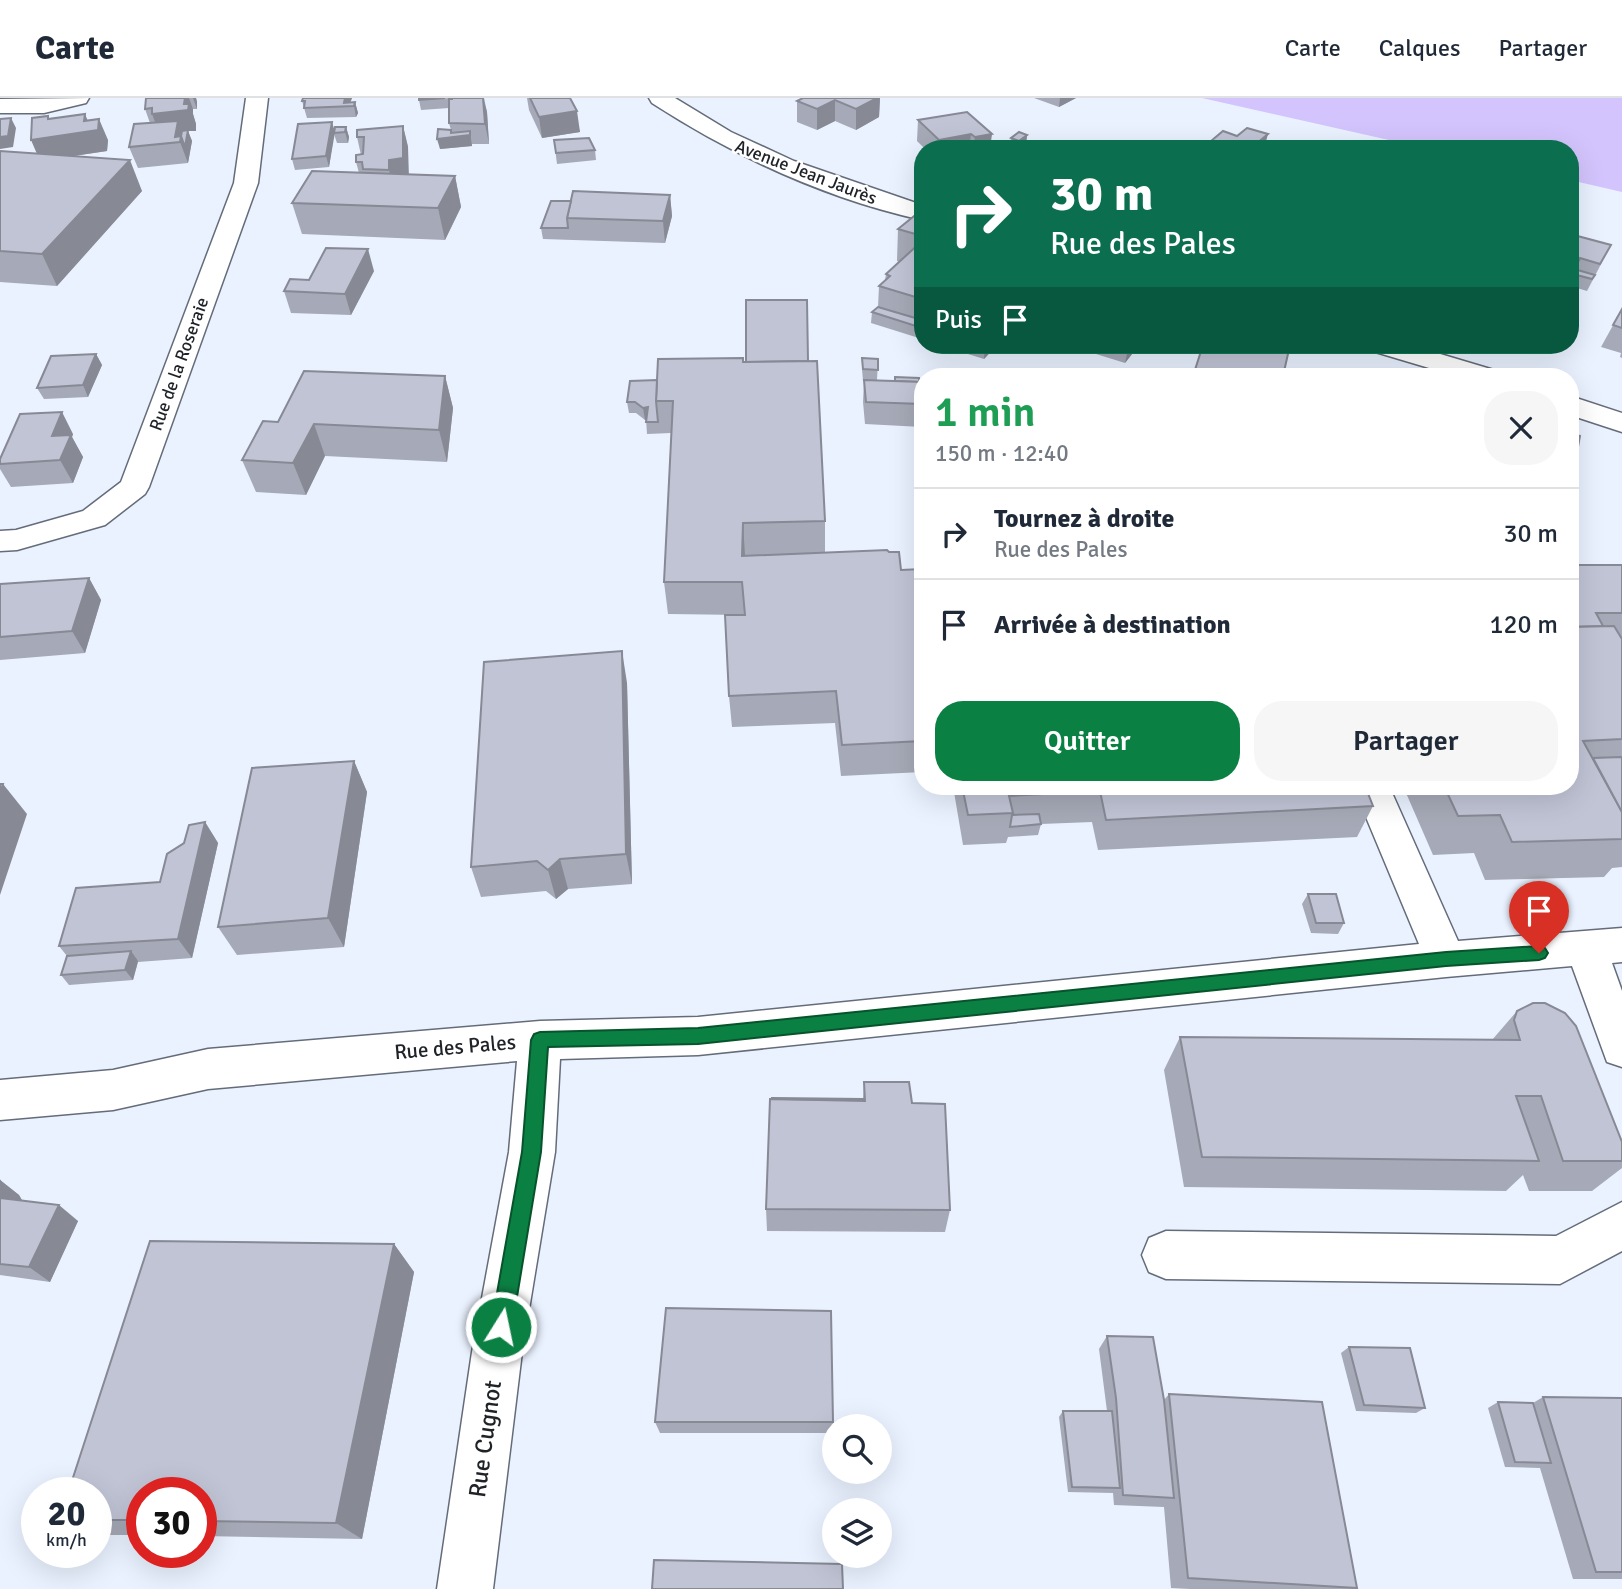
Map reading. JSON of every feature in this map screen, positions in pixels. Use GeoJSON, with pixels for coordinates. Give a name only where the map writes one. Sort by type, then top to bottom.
{"type":"FeatureCollection","features":[{"type":"Feature","properties":{"kind":"street"},"geometry":{"type":"LineString","coordinates":[[0,106],[44,106],[78,98]]}},
{"type":"Feature","properties":{"kind":"street","name":"Rue de la Roseraie"},"geometry":{"type":"LineString","coordinates":[[0,541],[17,540],[94,518],[134,487],[246,183],[257,98]]}},
{"type":"Feature","properties":{"kind":"street","name":"Avenue Jean Jaurès"},"geometry":{"type":"LineString","coordinates":[[660,98],[722,138],[767,160],[821,181],[914,210]]}},
{"type":"Feature","properties":{"kind":"street"},"geometry":{"type":"LineString","coordinates":[[1412,354],[1458,368]]}},
{"type":"Feature","properties":{"kind":"street"},"geometry":{"type":"LineString","coordinates":[[1579,408],[1622,423]]}},
{"type":"Feature","properties":{"kind":"street"},"geometry":{"type":"LineString","coordinates":[[1375,795],[1446,959]]}},
{"type":"Feature","properties":{"kind":"street"},"geometry":{"type":"LineString","coordinates":[[1604,947],[1622,1048]]}},
{"type":"Feature","properties":{"kind":"street","name":"Rue des Pales"},"geometry":{"type":"LineString","coordinates":[[0,1100],[113,1090],[208,1069],[540,1040],[698,1036],[1446,959],[1604,947]]}},
{"type":"Feature","properties":{"kind":"street","name":"Rue Cugnot"},"geometry":{"type":"LineString","coordinates":[[465,1589],[497,1352],[532,1152],[540,1040]]}},
{"type":"Feature","properties":{"kind":"street"},"geometry":{"type":"LineString","coordinates":[[1166,1255],[1560,1260],[1622,1225]]}},
{"type":"Feature","properties":{"kind":"shaded area"},"geometry":{"type":"Polygon","coordinates":[[[1202,98],[1622,98],[1622,192],[1579,182],[1579,140],[1389,140],[1202,98]]]}},
{"type":"Feature","properties":{"kind":"building"},"geometry":{"type":"Polygon","coordinates":[[[146,98],[185,98],[184,104],[189,104],[188,110],[152,114],[152,108],[145,109],[146,98]]]}},
{"type":"Feature","properties":{"kind":"building"},"geometry":{"type":"Polygon","coordinates":[[[303,98],[345,98],[344,103],[355,102],[354,106],[304,108],[303,98]]]}},
{"type":"Feature","properties":{"kind":"building"},"geometry":{"type":"Polygon","coordinates":[[[483,98],[485,124],[449,123],[449,99],[483,98]]]}},
{"type":"Feature","properties":{"kind":"building"},"geometry":{"type":"Polygon","coordinates":[[[530,98],[570,98],[577,111],[539,117],[530,98]]]}},
{"type":"Feature","properties":{"kind":"building"},"geometry":{"type":"Polygon","coordinates":[[[803,98],[877,98],[856,109],[835,100],[817,109],[797,101],[803,98]]]}},
{"type":"Feature","properties":{"kind":"building"},"geometry":{"type":"Polygon","coordinates":[[[967,112],[992,134],[975,137],[971,134],[939,140],[918,120],[967,112]]]}},
{"type":"Feature","properties":{"kind":"building"},"geometry":{"type":"Polygon","coordinates":[[[85,114],[84,121],[99,119],[98,130],[31,140],[32,118],[48,116],[48,119],[85,114]]]}},
{"type":"Feature","properties":{"kind":"building"},"geometry":{"type":"Polygon","coordinates":[[[11,118],[8,136],[0,137],[0,119],[11,118]]]}},
{"type":"Feature","properties":{"kind":"building"},"geometry":{"type":"Polygon","coordinates":[[[178,121],[175,137],[181,136],[180,142],[129,147],[134,124],[178,121]]]}},
{"type":"Feature","properties":{"kind":"building"},"geometry":{"type":"Polygon","coordinates":[[[332,122],[326,156],[292,159],[298,124],[332,122]]]}},
{"type":"Feature","properties":{"kind":"building"},"geometry":{"type":"Polygon","coordinates":[[[403,126],[403,158],[389,160],[389,170],[363,169],[362,162],[356,162],[356,155],[363,154],[364,137],[357,137],[357,130],[403,126]]]}},
{"type":"Feature","properties":{"kind":"building"},"geometry":{"type":"Polygon","coordinates":[[[335,127],[346,127],[345,132],[334,133],[335,127]]]}},
{"type":"Feature","properties":{"kind":"building"},"geometry":{"type":"Polygon","coordinates":[[[1247,128],[1268,134],[1261,140],[1212,140],[1223,131],[1237,136],[1247,128]]]}},
{"type":"Feature","properties":{"kind":"building"},"geometry":{"type":"Polygon","coordinates":[[[438,129],[451,130],[451,133],[470,131],[470,135],[437,139],[438,129]]]}},
{"type":"Feature","properties":{"kind":"building"},"geometry":{"type":"Polygon","coordinates":[[[188,130],[185,147],[181,136],[182,131],[188,130]]]}},
{"type":"Feature","properties":{"kind":"building"},"geometry":{"type":"Polygon","coordinates":[[[1019,132],[1027,135],[1020,140],[1011,138],[1019,132]]]}},
{"type":"Feature","properties":{"kind":"building"},"geometry":{"type":"Polygon","coordinates":[[[589,138],[595,150],[556,153],[554,140],[589,138]]]}},
{"type":"Feature","properties":{"kind":"building"},"geometry":{"type":"Polygon","coordinates":[[[0,151],[130,160],[42,254],[0,251],[0,151]]]}},
{"type":"Feature","properties":{"kind":"building"},"geometry":{"type":"Polygon","coordinates":[[[312,171],[455,176],[438,208],[292,203],[312,171]]]}},
{"type":"Feature","properties":{"kind":"building"},"geometry":{"type":"Polygon","coordinates":[[[573,191],[670,195],[663,221],[567,218],[573,191]]]}},
{"type":"Feature","properties":{"kind":"building"},"geometry":{"type":"Polygon","coordinates":[[[551,201],[571,201],[568,228],[541,228],[551,201]]]}},
{"type":"Feature","properties":{"kind":"building"},"geometry":{"type":"Polygon","coordinates":[[[914,216],[914,234],[898,229],[914,216]]]}},
{"type":"Feature","properties":{"kind":"building"},"geometry":{"type":"Polygon","coordinates":[[[1579,236],[1611,245],[1600,264],[1580,258],[1579,260],[1579,236]]]}},
{"type":"Feature","properties":{"kind":"building"},"geometry":{"type":"Polygon","coordinates":[[[326,248],[368,249],[345,294],[284,291],[290,279],[309,280],[326,248]]]}},
{"type":"Feature","properties":{"kind":"building"},"geometry":{"type":"Polygon","coordinates":[[[914,248],[914,297],[879,286],[890,276],[886,274],[914,248]]]}},
{"type":"Feature","properties":{"kind":"building"},"geometry":{"type":"Polygon","coordinates":[[[1579,270],[1595,275],[1592,279],[1579,276],[1579,270]]]}},
{"type":"Feature","properties":{"kind":"building"},"geometry":{"type":"Polygon","coordinates":[[[746,300],[807,300],[808,361],[746,362],[746,300]]]}},
{"type":"Feature","properties":{"kind":"building"},"geometry":{"type":"Polygon","coordinates":[[[878,307],[914,318],[914,325],[872,312],[878,307]]]}},
{"type":"Feature","properties":{"kind":"building"},"geometry":{"type":"Polygon","coordinates":[[[1622,309],[1622,328],[1613,325],[1622,309]]]}},
{"type":"Feature","properties":{"kind":"building"},"geometry":{"type":"Polygon","coordinates":[[[96,354],[83,385],[37,388],[51,356],[96,354]]]}},
{"type":"Feature","properties":{"kind":"building"},"geometry":{"type":"Polygon","coordinates":[[[1200,354],[1288,354],[1285,368],[1196,368],[1200,354]]]}},
{"type":"Feature","properties":{"kind":"building"},"geometry":{"type":"Polygon","coordinates":[[[862,358],[878,359],[878,370],[863,369],[862,358]]]}},
{"type":"Feature","properties":{"kind":"building"},"geometry":{"type":"Polygon","coordinates":[[[658,359],[817,361],[825,521],[743,523],[742,556],[887,550],[899,552],[901,570],[914,569],[914,741],[842,745],[836,691],[729,696],[725,615],[745,615],[742,582],[664,582],[673,401],[656,401],[658,359]]]}},
{"type":"Feature","properties":{"kind":"building"},"geometry":{"type":"Polygon","coordinates":[[[304,371],[445,376],[439,430],[314,424],[293,463],[242,460],[263,421],[278,422],[304,371]]]}},
{"type":"Feature","properties":{"kind":"building"},"geometry":{"type":"Polygon","coordinates":[[[895,377],[914,378],[914,382],[895,381],[895,377]]]}},
{"type":"Feature","properties":{"kind":"building"},"geometry":{"type":"Polygon","coordinates":[[[657,380],[658,422],[646,422],[648,407],[643,408],[635,402],[627,402],[630,381],[657,380]]]}},
{"type":"Feature","properties":{"kind":"building"},"geometry":{"type":"Polygon","coordinates":[[[864,380],[914,382],[914,404],[866,402],[864,380]]]}},
{"type":"Feature","properties":{"kind":"building"},"geometry":{"type":"Polygon","coordinates":[[[62,412],[52,436],[71,435],[60,460],[0,464],[20,414],[62,412]]]}},
{"type":"Feature","properties":{"kind":"building"},"geometry":{"type":"Polygon","coordinates":[[[1579,565],[1622,565],[1622,613],[1596,613],[1603,626],[1579,627],[1579,565]]]}},
{"type":"Feature","properties":{"kind":"building"},"geometry":{"type":"Polygon","coordinates":[[[89,578],[72,631],[0,637],[0,584],[89,578]]]}},
{"type":"Feature","properties":{"kind":"building"},"geometry":{"type":"Polygon","coordinates":[[[1614,626],[1622,639],[1622,739],[1583,741],[1622,812],[1622,839],[1512,842],[1500,815],[1458,816],[1448,795],[1579,795],[1579,627],[1614,626]]]}},
{"type":"Feature","properties":{"kind":"building"},"geometry":{"type":"Polygon","coordinates":[[[622,651],[626,854],[560,859],[548,870],[537,861],[471,867],[484,662],[622,651]]]}},
{"type":"Feature","properties":{"kind":"building"},"geometry":{"type":"Polygon","coordinates":[[[1622,757],[1622,812],[1593,758],[1622,757]]]}},
{"type":"Feature","properties":{"kind":"building"},"geometry":{"type":"Polygon","coordinates":[[[354,761],[328,918],[218,927],[252,768],[354,761]]]}},
{"type":"Feature","properties":{"kind":"building"},"geometry":{"type":"Polygon","coordinates":[[[964,795],[1027,795],[1009,796],[1013,813],[968,815],[964,795]]]}},
{"type":"Feature","properties":{"kind":"building"},"geometry":{"type":"Polygon","coordinates":[[[1101,795],[1369,795],[1373,806],[1106,820],[1101,795]]]}},
{"type":"Feature","properties":{"kind":"building"},"geometry":{"type":"Polygon","coordinates":[[[1039,814],[1041,824],[1010,827],[1012,815],[1039,814]]]}},
{"type":"Feature","properties":{"kind":"building"},"geometry":{"type":"Polygon","coordinates":[[[205,822],[178,939],[59,946],[76,888],[160,882],[167,854],[184,843],[189,825],[205,822]]]}},
{"type":"Feature","properties":{"kind":"building"},"geometry":{"type":"Polygon","coordinates":[[[1308,894],[1336,894],[1344,923],[1316,923],[1308,894]]]}},
{"type":"Feature","properties":{"kind":"building"},"geometry":{"type":"Polygon","coordinates":[[[131,951],[125,970],[61,975],[67,956],[131,951]]]}},
{"type":"Feature","properties":{"kind":"building"},"geometry":{"type":"Polygon","coordinates":[[[1533,1003],[1545,1003],[1565,1013],[1576,1026],[1622,1142],[1622,1161],[1563,1161],[1541,1096],[1516,1096],[1539,1161],[1202,1157],[1180,1037],[1520,1040],[1514,1020],[1517,1011],[1533,1003]]]}},
{"type":"Feature","properties":{"kind":"building"},"geometry":{"type":"Polygon","coordinates":[[[864,1082],[909,1082],[912,1103],[945,1104],[950,1210],[766,1209],[770,1099],[865,1101],[864,1082]]]}},
{"type":"Feature","properties":{"kind":"building"},"geometry":{"type":"Polygon","coordinates":[[[772,1099],[863,1099],[863,1100],[772,1099]]]}},
{"type":"Feature","properties":{"kind":"building"},"geometry":{"type":"Polygon","coordinates":[[[0,1181],[1,1198],[59,1205],[29,1267],[0,1264],[0,1181]]]}},
{"type":"Feature","properties":{"kind":"building"},"geometry":{"type":"Polygon","coordinates":[[[150,1241],[394,1244],[336,1523],[217,1521],[217,1477],[126,1477],[126,1520],[112,1520],[112,1477],[73,1477],[150,1241]]]}},
{"type":"Feature","properties":{"kind":"building"},"geometry":{"type":"Polygon","coordinates":[[[666,1308],[831,1311],[833,1414],[822,1414],[822,1422],[655,1422],[666,1308]]]}},
{"type":"Feature","properties":{"kind":"building"},"geometry":{"type":"Polygon","coordinates":[[[1107,1336],[1153,1337],[1164,1400],[1174,1498],[1123,1495],[1116,1398],[1107,1336]]]}},
{"type":"Feature","properties":{"kind":"building"},"geometry":{"type":"Polygon","coordinates":[[[1349,1347],[1410,1348],[1425,1408],[1364,1405],[1349,1347]]]}},
{"type":"Feature","properties":{"kind":"building"},"geometry":{"type":"Polygon","coordinates":[[[1169,1394],[1322,1402],[1357,1588],[1188,1578],[1169,1394]]]}},
{"type":"Feature","properties":{"kind":"building"},"geometry":{"type":"Polygon","coordinates":[[[1543,1397],[1622,1398],[1622,1572],[1596,1572],[1543,1397]]]}},
{"type":"Feature","properties":{"kind":"building"},"geometry":{"type":"Polygon","coordinates":[[[1498,1402],[1533,1403],[1551,1463],[1515,1462],[1498,1402]]]}},
{"type":"Feature","properties":{"kind":"building"},"geometry":{"type":"Polygon","coordinates":[[[1063,1411],[1112,1411],[1120,1488],[1072,1487],[1063,1411]]]}},
{"type":"Feature","properties":{"kind":"building"},"geometry":{"type":"Polygon","coordinates":[[[654,1560],[822,1564],[822,1568],[842,1568],[843,1589],[652,1589],[654,1560]]]}},
{"type":"Feature","properties":{"kind":"route"},"geometry":{"type":"LineString","coordinates":[[501,1327],[532,1152],[540,1040],[698,1036],[1446,959],[1539,953]]}}]}
